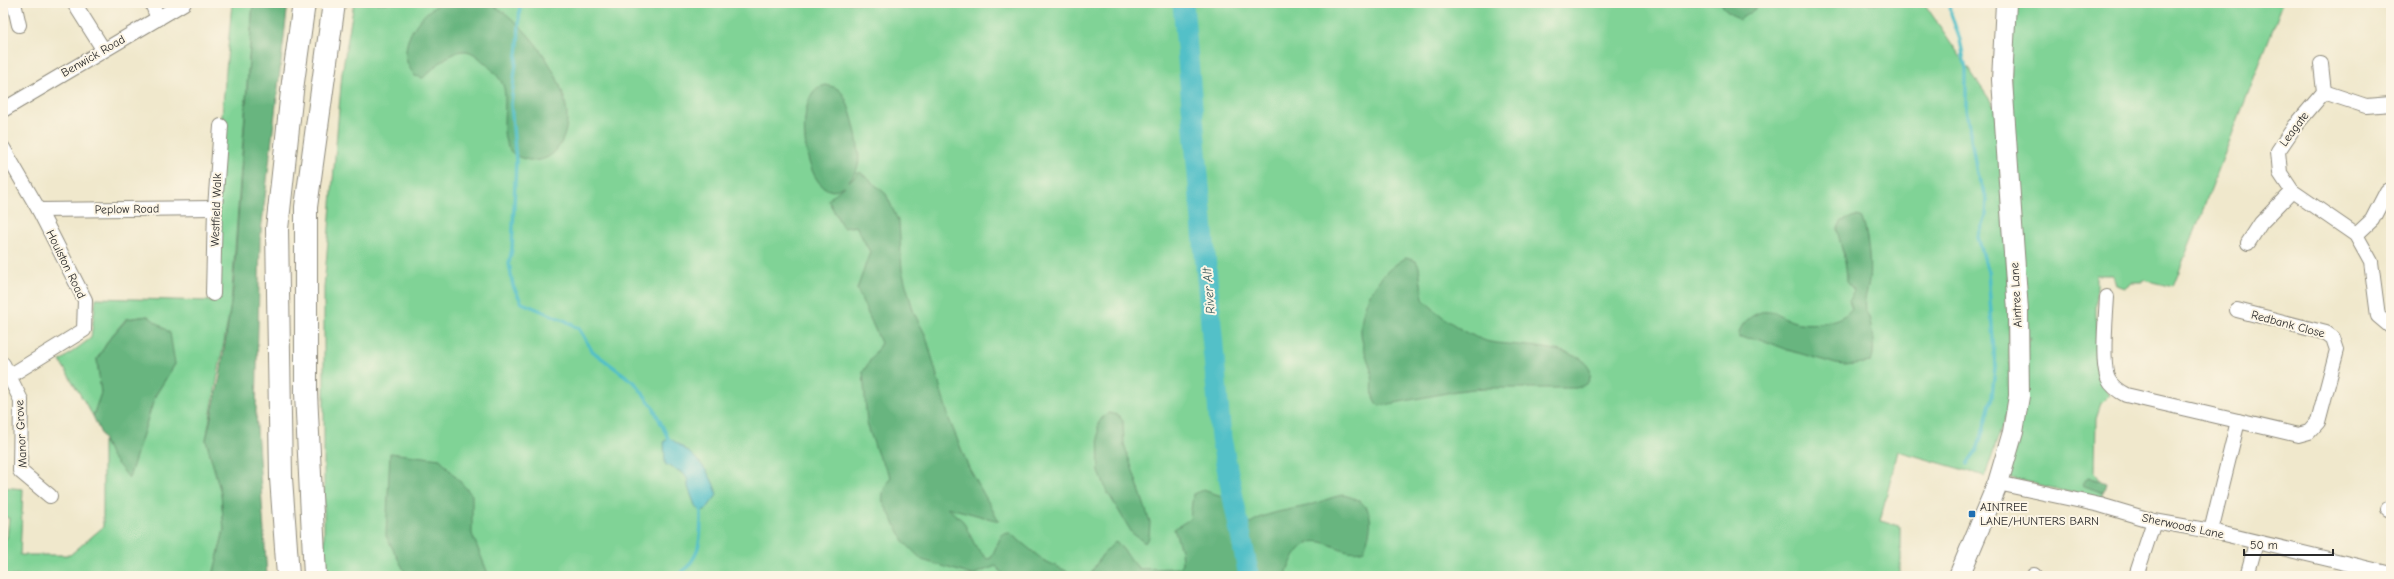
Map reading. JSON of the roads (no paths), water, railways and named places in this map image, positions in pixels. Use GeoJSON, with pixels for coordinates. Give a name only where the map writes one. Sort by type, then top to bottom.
{"type":"FeatureCollection","features":[{"type":"Feature","properties":{"kind":"highway"},"geometry":{"type":"LineString","coordinates":[[288,576],[281,478],[277,229],[293,82],[304,3]]}},
{"type":"Feature","properties":{"kind":"highway"},"geometry":{"type":"LineString","coordinates":[[315,576],[306,393],[306,207],[334,3]]}},
{"type":"Feature","properties":{"kind":"main road","name":"Aintree Lane"},"geometry":{"type":"LineString","coordinates":[[1959,576],[1998,483],[2013,432],[2019,396],[2018,311],[2002,80],[2006,3]]}},
{"type":"Feature","properties":{"kind":"street"},"geometry":{"type":"LineString","coordinates":[[14,3],[19,25]]}},
{"type":"Feature","properties":{"kind":"street"},"geometry":{"type":"LineString","coordinates":[[74,3],[103,50]]}},
{"type":"Feature","properties":{"kind":"street"},"geometry":{"type":"LineString","coordinates":[[152,3],[158,19]]}},
{"type":"Feature","properties":{"kind":"street","name":"Benwick Road"},"geometry":{"type":"LineString","coordinates":[[3,110],[184,3]]}},
{"type":"Feature","properties":{"kind":"street"},"geometry":{"type":"LineString","coordinates":[[2321,64],[2324,92],[2366,106],[2391,104]]}},
{"type":"Feature","properties":{"kind":"street","name":"Leagate"},"geometry":{"type":"LineString","coordinates":[[2324,92],[2295,126],[2278,152],[2280,173],[2292,191],[2356,235],[2371,262],[2378,316],[2391,326]]}},
{"type":"Feature","properties":{"kind":"street","name":"Westfield Walk"},"geometry":{"type":"LineString","coordinates":[[214,294],[215,208],[220,126]]}},
{"type":"Feature","properties":{"kind":"street","name":"Houlston Road"},"geometry":{"type":"LineString","coordinates":[[3,148],[39,210],[85,300],[84,330],[7,369]]}},
{"type":"Feature","properties":{"kind":"street"},"geometry":{"type":"LineString","coordinates":[[2248,243],[2261,223],[2292,191]]}},
{"type":"Feature","properties":{"kind":"street"},"geometry":{"type":"LineString","coordinates":[[2356,235],[2372,220],[2387,191],[2391,191]]}},
{"type":"Feature","properties":{"kind":"street","name":"Peplow Road"},"geometry":{"type":"LineString","coordinates":[[39,210],[215,208]]}},
{"type":"Feature","properties":{"kind":"street","name":"Redbank Close"},"geometry":{"type":"LineString","coordinates":[[2107,297],[2105,366],[2106,374],[2114,387],[2126,395],[2238,421],[2298,434],[2309,432],[2318,422],[2337,350],[2333,338],[2326,333],[2237,310]]}},
{"type":"Feature","properties":{"kind":"street","name":"Manor Grove"},"geometry":{"type":"LineString","coordinates":[[7,369],[22,400],[20,471],[50,496]]}},
{"type":"Feature","properties":{"kind":"street"},"geometry":{"type":"LineString","coordinates":[[2211,531],[2238,421]]}},
{"type":"Feature","properties":{"kind":"street","name":"Sherwoods Lane"},"geometry":{"type":"LineString","coordinates":[[1998,483],[2100,505],[2154,521],[2211,531],[2256,542],[2360,572],[2391,574]]}},
{"type":"Feature","properties":{"kind":"street"},"geometry":{"type":"LineString","coordinates":[[2136,576],[2154,521]]}},
{"type":"Feature","properties":{"kind":"street"},"geometry":{"type":"LineString","coordinates":[[2247,576],[2256,542]]}},
{"type":"Feature","properties":{"kind":"water"},"geometry":{"type":"Polygon","coordinates":[[[671,439],[694,456],[710,477],[717,495],[705,511],[696,508],[688,487],[688,480],[683,473],[665,464],[664,441],[671,439]]]}},
{"type":"Feature","properties":{"kind":"waterway"},"geometry":{"type":"LineString","coordinates":[[520,3],[518,46],[511,104],[516,162],[512,249],[509,263],[513,286],[522,303],[566,321],[579,329],[592,351],[635,383],[653,407],[671,444]]}},
{"type":"Feature","properties":{"kind":"waterway","name":"River Alt"},"geometry":{"type":"LineString","coordinates":[[1183,3],[1221,438],[1249,576]]}},
{"type":"Feature","properties":{"kind":"waterway"},"geometry":{"type":"LineString","coordinates":[[1950,3],[1951,14],[1960,40],[1966,69],[1966,109],[1977,174],[1987,199],[1986,216],[1978,237],[1988,272],[1995,367],[1992,396],[1982,435],[1977,450],[1967,464]]}},
{"type":"Feature","properties":{"kind":"waterway"},"geometry":{"type":"LineString","coordinates":[[677,576],[692,562],[696,554],[700,536],[701,506]]}},
{"type":"Feature","properties":{"kind":"place","name":"AINTREE LANE/HUNTERS BARN"},"geometry":{"type":"Point","coordinates":[1972,514]}}]}
